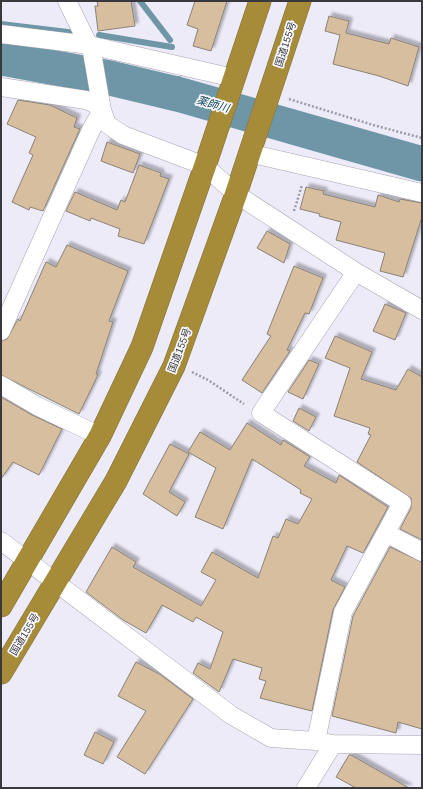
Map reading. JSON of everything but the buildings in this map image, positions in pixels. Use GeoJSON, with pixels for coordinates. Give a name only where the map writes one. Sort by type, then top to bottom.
{"type":"FeatureCollection","features":[{"type":"Feature","properties":{"kind":"highway"},"geometry":{"type":"LineString","coordinates":[[1,606],[100,436],[142,347],[205,166],[260,1]]}},
{"type":"Feature","properties":{"kind":"highway","name":"国道155号"},"geometry":{"type":"LineString","coordinates":[[1,673],[116,481],[174,366],[236,194],[300,1]]}},
{"type":"Feature","properties":{"kind":"street"},"geometry":{"type":"LineString","coordinates":[[67,1],[90,49],[101,103],[107,124],[123,135],[205,166],[236,194],[356,272],[422,310]]}},
{"type":"Feature","properties":{"kind":"street"},"geometry":{"type":"LineString","coordinates":[[1,34],[90,49],[234,78]]}},
{"type":"Feature","properties":{"kind":"street"},"geometry":{"type":"LineString","coordinates":[[1,87],[86,100],[93,103],[101,103]]}},
{"type":"Feature","properties":{"kind":"street"},"geometry":{"type":"LineString","coordinates":[[1,331],[91,130],[101,103]]}},
{"type":"Feature","properties":{"kind":"street"},"geometry":{"type":"LineString","coordinates":[[249,153],[422,192]]}},
{"type":"Feature","properties":{"kind":"street"},"geometry":{"type":"LineString","coordinates":[[306,788],[324,742],[343,612],[402,503],[261,413],[356,272]]}},
{"type":"Feature","properties":{"kind":"street"},"geometry":{"type":"LineString","coordinates":[[1,385],[37,406],[100,436]]}},
{"type":"Feature","properties":{"kind":"street"},"geometry":{"type":"LineString","coordinates":[[386,533],[422,552]]}},
{"type":"Feature","properties":{"kind":"street"},"geometry":{"type":"LineString","coordinates":[[1,541],[231,715],[271,738],[324,742],[422,745]]}},
{"type":"Feature","properties":{"kind":"path"},"geometry":{"type":"LineString","coordinates":[[289,99],[366,123],[422,138]]}},
{"type":"Feature","properties":{"kind":"path"},"geometry":{"type":"LineString","coordinates":[[299,215],[294,212],[303,181]]}},
{"type":"Feature","properties":{"kind":"path"},"geometry":{"type":"LineString","coordinates":[[192,372],[261,413]]}},
{"type":"Feature","properties":{"kind":"waterway"},"geometry":{"type":"LineString","coordinates":[[140,1],[170,40]]}},
{"type":"Feature","properties":{"kind":"waterway"},"geometry":{"type":"LineString","coordinates":[[1,24],[76,33]]}},
{"type":"Feature","properties":{"kind":"waterway"},"geometry":{"type":"LineString","coordinates":[[99,35],[172,47]]}},
{"type":"Feature","properties":{"kind":"waterway","name":"薬師川"},"geometry":{"type":"LineString","coordinates":[[1,58],[110,78],[181,95],[422,164]]}},
{"type":"Feature","properties":{"kind":"waterway"},"geometry":{"type":"LineString","coordinates":[[179,79],[181,95]]}}]}
